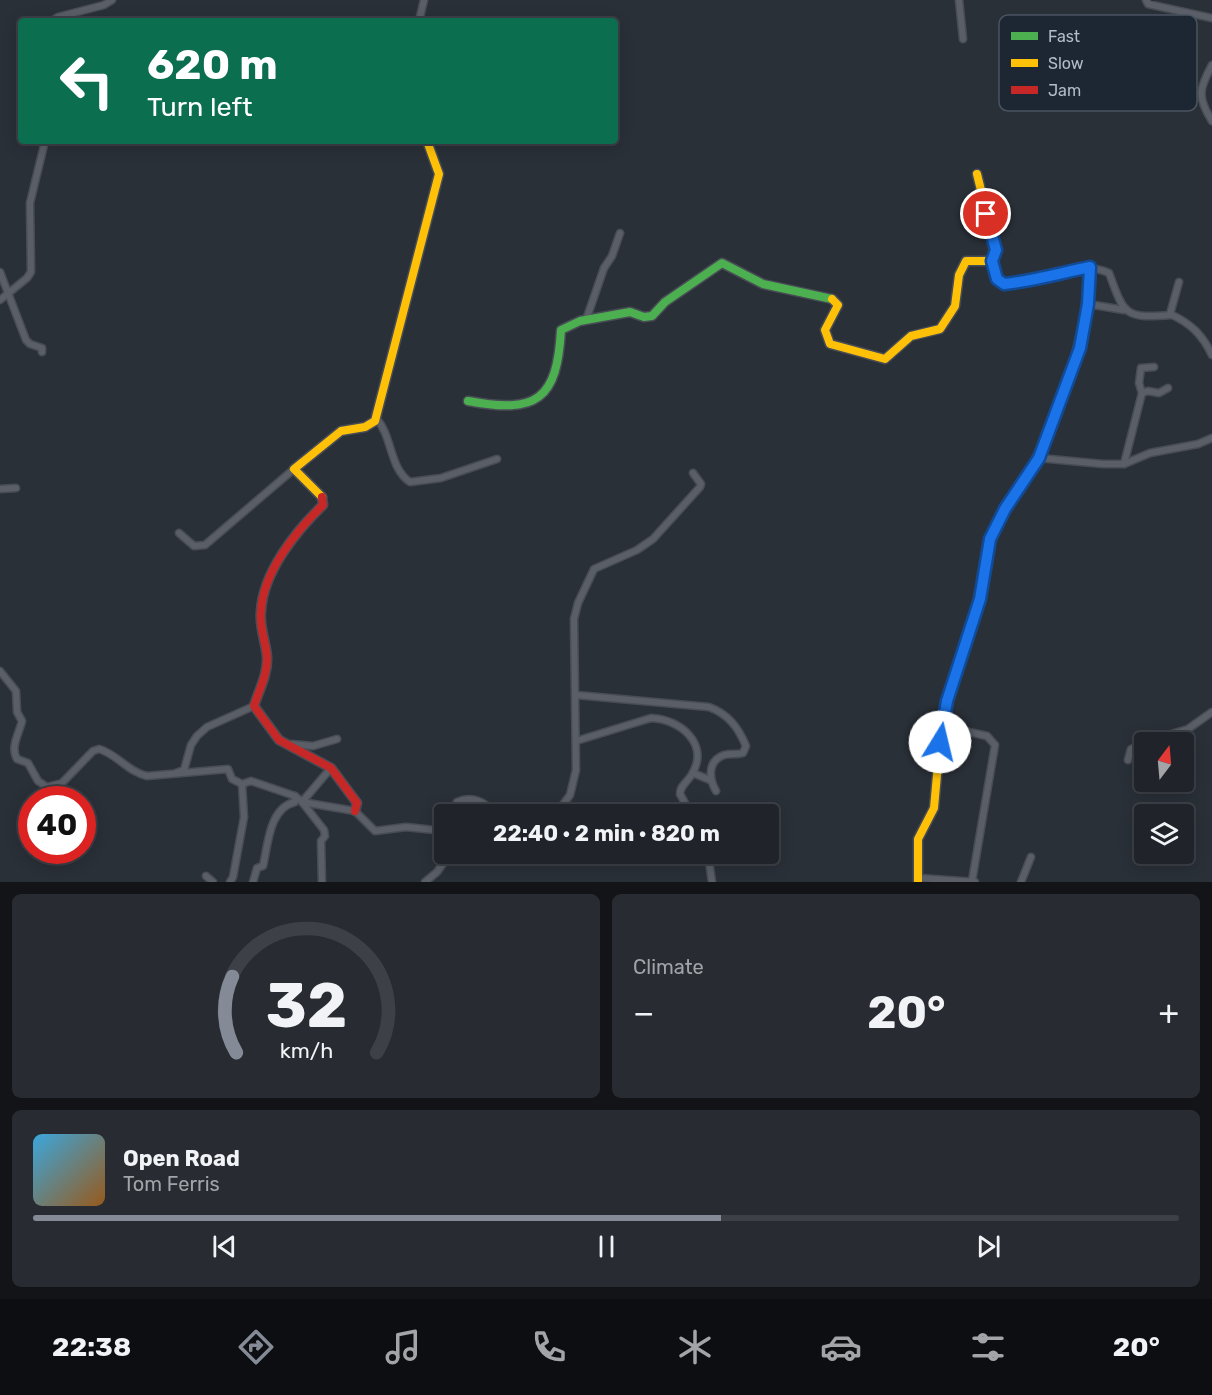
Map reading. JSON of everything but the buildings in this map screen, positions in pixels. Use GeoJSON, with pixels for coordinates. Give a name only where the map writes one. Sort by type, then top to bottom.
{"type":"FeatureCollection","features":[{"type":"Feature","properties":{"kind":"street"},"geometry":{"type":"LineString","coordinates":[[56,18],[104,5],[112,0]]}},
{"type":"Feature","properties":{"kind":"street"},"geometry":{"type":"LineString","coordinates":[[420,18],[424,0]]}},
{"type":"Feature","properties":{"kind":"street"},"geometry":{"type":"LineString","coordinates":[[959,0],[963,39]]}},
{"type":"Feature","properties":{"kind":"street"},"geometry":{"type":"LineString","coordinates":[[1146,0],[1148,4],[1161,8],[1197,15]]}},
{"type":"Feature","properties":{"kind":"street"},"geometry":{"type":"LineString","coordinates":[[1197,15],[1212,18]]}},
{"type":"Feature","properties":{"kind":"street"},"geometry":{"type":"LineString","coordinates":[[1212,65],[1200,87],[1202,100],[1212,121]]}},
{"type":"Feature","properties":{"kind":"street"},"geometry":{"type":"LineString","coordinates":[[0,300],[31,272],[30,203],[44,144]]}},
{"type":"Feature","properties":{"kind":"street"},"geometry":{"type":"LineString","coordinates":[[179,533],[194,546],[205,544],[341,431],[375,422],[439,174],[428,144]]}},
{"type":"Feature","properties":{"kind":"street"},"geometry":{"type":"LineString","coordinates":[[977,174],[996,250],[992,261],[997,279],[1004,284],[1037,281],[1055,274],[1090,267],[1109,273],[1120,305],[1125,310]]}},
{"type":"Feature","properties":{"kind":"street"},"geometry":{"type":"LineString","coordinates":[[586,320],[589,306],[604,268],[615,250],[620,233]]}},
{"type":"Feature","properties":{"kind":"street"},"geometry":{"type":"LineString","coordinates":[[468,401],[505,407],[541,397],[548,390],[556,371],[561,352],[561,330],[570,324],[630,312],[644,317],[652,316],[665,302],[722,262],[763,284],[834,299],[838,305],[825,330],[830,344],[885,359],[890,357],[897,346],[914,334],[937,332],[940,329],[955,306],[959,275],[966,261],[992,261]]}},
{"type":"Feature","properties":{"kind":"street"},"geometry":{"type":"LineString","coordinates":[[942,726],[987,736],[995,745],[974,882],[919,880],[918,839],[934,808],[942,726],[947,701],[980,599],[990,539],[1005,509],[1039,458],[1080,348],[1088,304],[1090,267]]}},
{"type":"Feature","properties":{"kind":"street"},"geometry":{"type":"LineString","coordinates":[[0,272],[26,340],[42,348],[42,352]]}},
{"type":"Feature","properties":{"kind":"street"},"geometry":{"type":"LineString","coordinates":[[1171,315],[1169,311],[1179,282]]}},
{"type":"Feature","properties":{"kind":"street"},"geometry":{"type":"LineString","coordinates":[[1088,304],[1125,310],[1148,317],[1171,315],[1179,317],[1194,327],[1212,355]]}},
{"type":"Feature","properties":{"kind":"street"},"geometry":{"type":"LineString","coordinates":[[1124,464],[1142,393],[1139,383],[1141,368],[1154,367]]}},
{"type":"Feature","properties":{"kind":"street"},"geometry":{"type":"LineString","coordinates":[[1142,393],[1145,391],[1159,393],[1168,388]]}},
{"type":"Feature","properties":{"kind":"street"},"geometry":{"type":"LineString","coordinates":[[376,418],[388,435],[399,473],[410,482],[441,478],[497,459]]}},
{"type":"Feature","properties":{"kind":"street"},"geometry":{"type":"LineString","coordinates":[[1039,458],[1124,464],[1150,453],[1198,444],[1212,438]]}},
{"type":"Feature","properties":{"kind":"street"},"geometry":{"type":"LineString","coordinates":[[168,776],[184,770],[191,745],[207,727],[254,706],[267,669],[260,608],[265,593],[291,540],[306,520],[323,506],[323,498],[294,469]]}},
{"type":"Feature","properties":{"kind":"street"},"geometry":{"type":"LineString","coordinates":[[564,804],[570,795],[575,779],[574,619],[590,575],[598,565],[637,550],[653,539],[700,487],[701,484],[693,473]]}},
{"type":"Feature","properties":{"kind":"street"},"geometry":{"type":"LineString","coordinates":[[0,489],[16,488]]}},
{"type":"Feature","properties":{"kind":"street"},"geometry":{"type":"LineString","coordinates":[[0,671],[16,691],[17,712],[22,721],[14,744],[14,754],[17,759],[31,765],[44,786],[56,786],[62,783],[93,751],[99,749],[109,753],[138,774],[154,777],[228,769],[232,779],[242,784],[251,781],[295,796],[302,802],[324,830],[325,836],[321,841],[322,882]]}},
{"type":"Feature","properties":{"kind":"street"},"geometry":{"type":"LineString","coordinates":[[576,695],[709,707],[722,712],[735,725],[746,749],[740,754],[727,754],[717,760],[711,768],[710,780],[716,791]]}},
{"type":"Feature","properties":{"kind":"street"},"geometry":{"type":"LineString","coordinates":[[254,706],[279,740],[297,752],[311,756],[331,768],[357,803],[356,811]]}},
{"type":"Feature","properties":{"kind":"street"},"geometry":{"type":"LineString","coordinates":[[1179,732],[1188,729],[1212,712]]}},
{"type":"Feature","properties":{"kind":"street"},"geometry":{"type":"LineString","coordinates":[[576,741],[646,719],[661,719],[678,726],[691,735],[697,755],[693,773],[680,790],[685,804]]}},
{"type":"Feature","properties":{"kind":"street"},"geometry":{"type":"LineString","coordinates":[[279,740],[296,746],[313,746],[338,739]]}},
{"type":"Feature","properties":{"kind":"street"},"geometry":{"type":"LineString","coordinates":[[1128,760],[1131,749],[1134,748]]}},
{"type":"Feature","properties":{"kind":"street"},"geometry":{"type":"LineString","coordinates":[[302,802],[331,768]]}},
{"type":"Feature","properties":{"kind":"street"},"geometry":{"type":"LineString","coordinates":[[693,773],[710,780]]}},
{"type":"Feature","properties":{"kind":"street"},"geometry":{"type":"LineString","coordinates":[[230,882],[233,877],[244,817],[242,784]]}},
{"type":"Feature","properties":{"kind":"street"},"geometry":{"type":"LineString","coordinates":[[253,882],[257,868],[263,866],[275,818],[285,806],[295,802],[295,796]]}},
{"type":"Feature","properties":{"kind":"street"},"geometry":{"type":"LineString","coordinates":[[457,804],[467,799],[485,804]]}},
{"type":"Feature","properties":{"kind":"street"},"geometry":{"type":"LineString","coordinates":[[302,802],[356,811],[375,831],[406,827],[434,830]]}},
{"type":"Feature","properties":{"kind":"street"},"geometry":{"type":"LineString","coordinates":[[1021,882],[1031,857]]}},
{"type":"Feature","properties":{"kind":"street"},"geometry":{"type":"LineString","coordinates":[[425,882],[443,864]]}},
{"type":"Feature","properties":{"kind":"street"},"geometry":{"type":"LineString","coordinates":[[709,864],[712,882]]}},
{"type":"Feature","properties":{"kind":"street"},"geometry":{"type":"LineString","coordinates":[[206,876],[213,882]]}},
{"type":"Feature","properties":{"kind":"traffic: fast"},"geometry":{"type":"LineString","coordinates":[[468,401],[511,405],[527,403],[539,397],[548,387],[554,372],[559,354],[561,330],[580,321],[630,312],[644,317],[652,316],[665,302],[722,263],[763,284],[832,299]]}},
{"type":"Feature","properties":{"kind":"traffic: fast"},"geometry":{"type":"LineString","coordinates":[[1020,486],[1047,436],[1068,381],[1083,323],[1090,267]]}},
{"type":"Feature","properties":{"kind":"traffic: slow"},"geometry":{"type":"LineString","coordinates":[[322,497],[294,469],[341,431],[365,427],[375,421],[439,174],[428,144]]}},
{"type":"Feature","properties":{"kind":"traffic: slow"},"geometry":{"type":"LineString","coordinates":[[832,299],[838,305],[825,330],[830,344],[885,359],[911,336],[940,329],[955,306],[959,275],[966,261],[991,261],[996,251],[977,174]]}},
{"type":"Feature","properties":{"kind":"traffic: slow"},"geometry":{"type":"LineString","coordinates":[[918,882],[918,839],[934,808],[940,742],[947,701],[980,599],[990,539],[1020,486]]}},
{"type":"Feature","properties":{"kind":"traffic: jam"},"geometry":{"type":"LineString","coordinates":[[322,497],[323,505],[302,527],[274,567],[263,596],[261,617],[267,663],[265,676],[254,706],[279,740],[331,768],[357,803],[355,811]]}},
{"type":"Feature","properties":{"kind":"route"},"geometry":{"type":"LineString","coordinates":[[940,742],[947,701],[980,599],[982,575],[990,539],[1005,509],[1039,458],[1080,348],[1088,304],[1090,267],[1055,274],[1037,281],[1004,284],[997,279],[992,261],[996,250],[986,214]]}}]}
